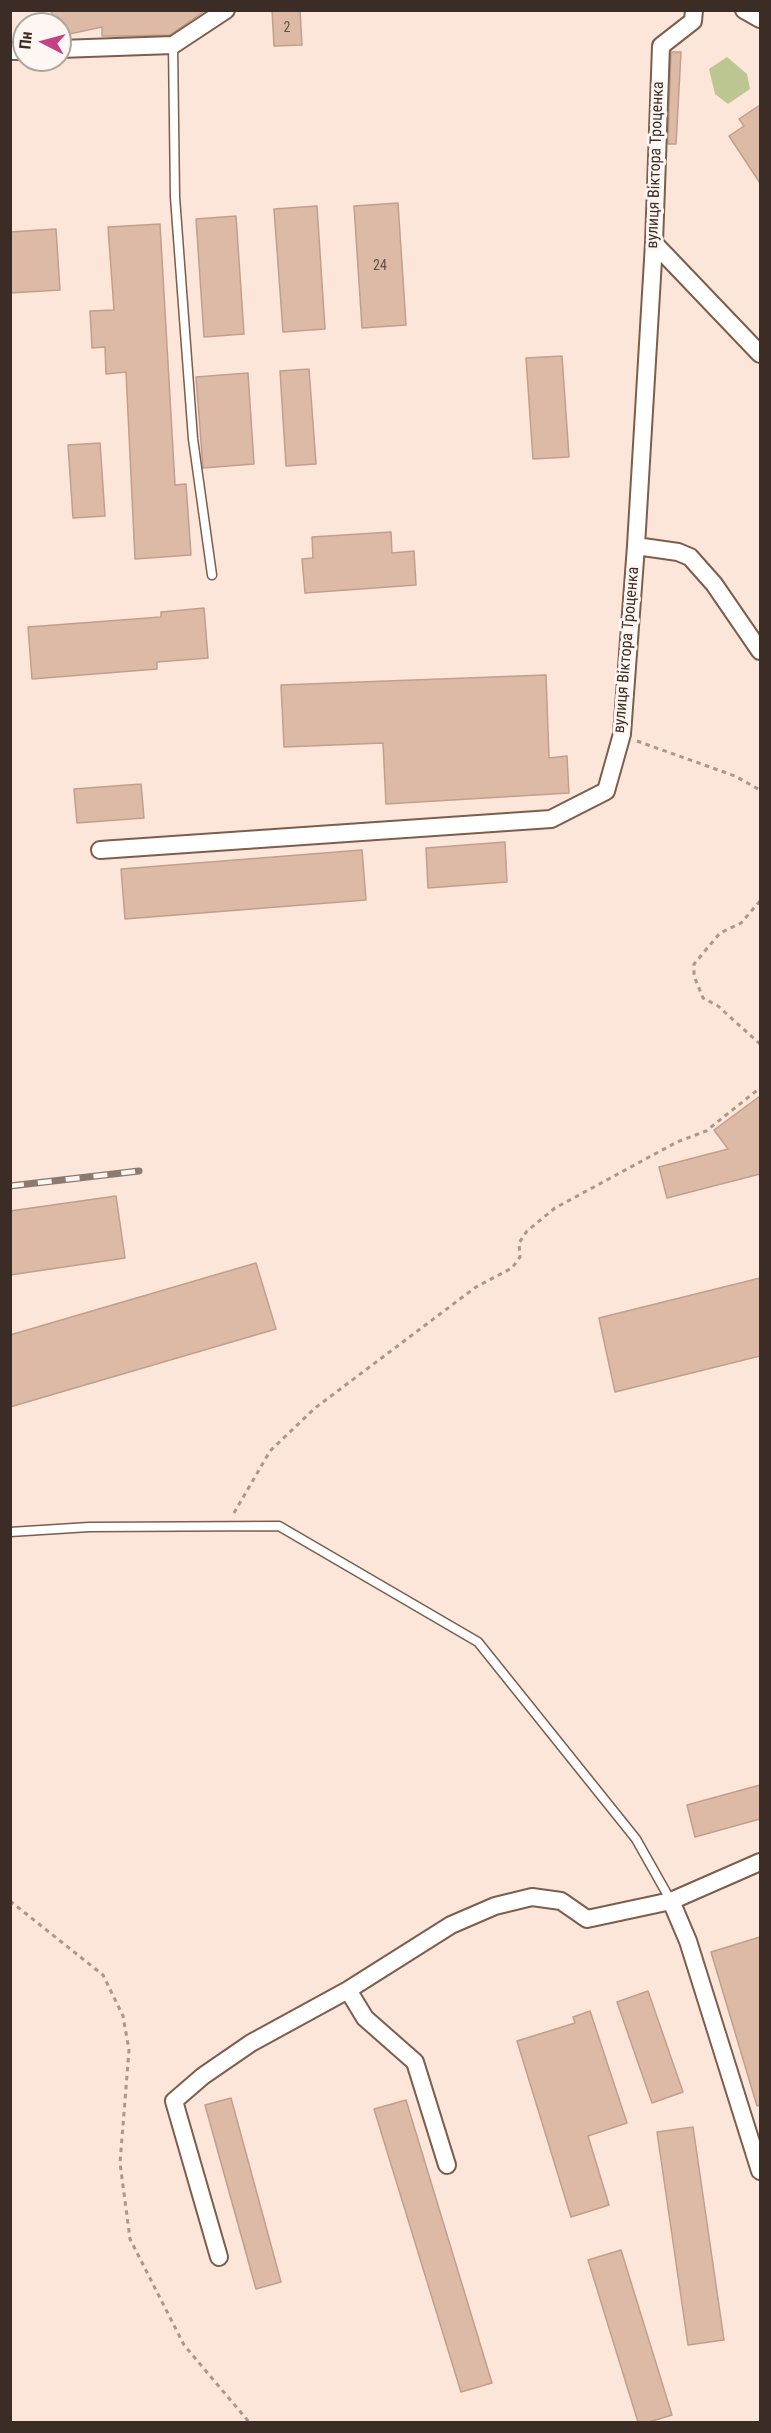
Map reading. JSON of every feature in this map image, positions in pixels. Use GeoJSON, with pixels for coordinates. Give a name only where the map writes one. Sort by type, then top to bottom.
{"type":"FeatureCollection","features":[{"type":"Feature","properties":{"kind":"street"},"geometry":{"type":"LineString","coordinates":[[72,49],[173,45],[226,10]]}},
{"type":"Feature","properties":{"kind":"street","name":"вулиця Віктора Троценка"},"geometry":{"type":"LineString","coordinates":[[100,850],[551,819],[606,791],[622,734],[636,546],[654,243],[661,46],[693,21],[694,10]]}},
{"type":"Feature","properties":{"kind":"street"},"geometry":{"type":"LineString","coordinates":[[744,10],[760,19]]}},
{"type":"Feature","properties":{"kind":"street"},"geometry":{"type":"LineString","coordinates":[[654,243],[760,354]]}},
{"type":"Feature","properties":{"kind":"street"},"geometry":{"type":"LineString","coordinates":[[636,546],[678,552],[690,557],[714,584],[760,651]]}},
{"type":"Feature","properties":{"kind":"street"},"geometry":{"type":"LineString","coordinates":[[219,2257],[174,2101],[251,2043],[348,1990],[451,1925],[495,1906],[532,1897],[561,1901],[587,1919],[671,1901],[760,1862]]}},
{"type":"Feature","properties":{"kind":"street"},"geometry":{"type":"LineString","coordinates":[[671,1901],[688,1941],[758,2153],[760,2171]]}},
{"type":"Feature","properties":{"kind":"street"},"geometry":{"type":"LineString","coordinates":[[348,1990],[366,2018],[415,2062],[447,2165]]}},
{"type":"Feature","properties":{"kind":"lane"},"geometry":{"type":"LineString","coordinates":[[173,45],[175,197],[193,439],[212,575]]}},
{"type":"Feature","properties":{"kind":"lane"},"geometry":{"type":"LineString","coordinates":[[10,1532],[89,1527],[279,1526],[478,1642],[636,1839],[671,1901]]}},
{"type":"Feature","properties":{"kind":"path"},"geometry":{"type":"LineString","coordinates":[[622,734],[651,747],[735,776],[760,790]]}},
{"type":"Feature","properties":{"kind":"path"},"geometry":{"type":"LineString","coordinates":[[760,901],[741,923],[720,933],[694,964],[694,976],[703,998],[718,1006],[760,1044]]}},
{"type":"Feature","properties":{"kind":"path"},"geometry":{"type":"LineString","coordinates":[[229,1526],[237,1505],[270,1451],[315,1407],[340,1388],[476,1287],[512,1268],[520,1257],[519,1243],[527,1231],[555,1208],[677,1142],[706,1131],[760,1088]]}},
{"type":"Feature","properties":{"kind":"path"},"geometry":{"type":"LineString","coordinates":[[10,1901],[103,1975],[123,2016],[129,2050],[120,2163],[130,2239],[184,2345],[249,2422]]}},
{"type":"Feature","properties":{"kind":"green space"},"geometry":{"type":"Polygon","coordinates":[[[727,57],[747,74],[750,89],[728,104],[715,94],[709,69],[727,57]]]}},
{"type":"Feature","properties":{"kind":"building"},"geometry":{"type":"Polygon","coordinates":[[[51,10],[206,10],[170,35],[102,36],[102,27],[72,33],[72,12],[51,12],[51,10]]]}},
{"type":"Feature","properties":{"kind":"building"},"geometry":{"type":"Polygon","coordinates":[[[272,10],[300,10],[302,45],[274,46],[272,10]]]}},
{"type":"Feature","properties":{"kind":"building"},"geometry":{"type":"Polygon","coordinates":[[[671,52],[681,52],[676,144],[668,144],[671,52]]]}},
{"type":"Feature","properties":{"kind":"building"},"geometry":{"type":"Polygon","coordinates":[[[760,105],[760,183],[729,136],[744,126],[739,119],[760,105]]]}},
{"type":"Feature","properties":{"kind":"building"},"geometry":{"type":"Polygon","coordinates":[[[398,203],[406,325],[362,328],[354,206],[398,203]]]}},
{"type":"Feature","properties":{"kind":"building"},"geometry":{"type":"Polygon","coordinates":[[[317,206],[325,329],[283,332],[274,209],[317,206]]]}},
{"type":"Feature","properties":{"kind":"building"},"geometry":{"type":"Polygon","coordinates":[[[236,216],[244,334],[204,337],[196,219],[236,216]]]}},
{"type":"Feature","properties":{"kind":"building"},"geometry":{"type":"Polygon","coordinates":[[[160,224],[175,485],[186,484],[191,555],[135,559],[126,372],[106,374],[105,347],[92,348],[90,311],[114,310],[108,227],[160,224]]]}},
{"type":"Feature","properties":{"kind":"building"},"geometry":{"type":"Polygon","coordinates":[[[56,229],[60,290],[10,293],[10,232],[56,229]]]}},
{"type":"Feature","properties":{"kind":"building"},"geometry":{"type":"Polygon","coordinates":[[[562,356],[569,457],[533,459],[526,358],[562,356]]]}},
{"type":"Feature","properties":{"kind":"building"},"geometry":{"type":"Polygon","coordinates":[[[309,369],[316,464],[286,466],[280,371],[309,369]]]}},
{"type":"Feature","properties":{"kind":"building"},"geometry":{"type":"Polygon","coordinates":[[[248,373],[254,464],[203,468],[196,377],[248,373]]]}},
{"type":"Feature","properties":{"kind":"building"},"geometry":{"type":"Polygon","coordinates":[[[100,443],[105,516],[73,518],[68,445],[100,443]]]}},
{"type":"Feature","properties":{"kind":"building"},"geometry":{"type":"Polygon","coordinates":[[[391,532],[392,553],[414,551],[416,585],[305,593],[302,559],[313,558],[312,537],[391,532]]]}},
{"type":"Feature","properties":{"kind":"building"},"geometry":{"type":"Polygon","coordinates":[[[204,608],[208,658],[157,662],[157,669],[32,679],[28,627],[161,617],[161,612],[204,608]]]}},
{"type":"Feature","properties":{"kind":"building"},"geometry":{"type":"Polygon","coordinates":[[[546,675],[549,758],[567,756],[569,793],[386,804],[383,743],[284,747],[281,685],[546,675]]]}},
{"type":"Feature","properties":{"kind":"building"},"geometry":{"type":"Polygon","coordinates":[[[141,784],[144,818],[77,823],[74,789],[141,784]]]}},
{"type":"Feature","properties":{"kind":"building"},"geometry":{"type":"Polygon","coordinates":[[[505,842],[507,882],[428,888],[426,848],[505,842]]]}},
{"type":"Feature","properties":{"kind":"building"},"geometry":{"type":"Polygon","coordinates":[[[362,850],[366,900],[125,919],[121,869],[362,850]]]}},
{"type":"Feature","properties":{"kind":"building"},"geometry":{"type":"Polygon","coordinates":[[[760,1096],[760,1174],[667,1198],[659,1167],[728,1149],[714,1130],[760,1096]]]}},
{"type":"Feature","properties":{"kind":"building"},"geometry":{"type":"Polygon","coordinates":[[[116,1196],[125,1258],[10,1275],[10,1211],[116,1196]]]}},
{"type":"Feature","properties":{"kind":"building"},"geometry":{"type":"Polygon","coordinates":[[[256,1263],[276,1329],[10,1407],[10,1335],[256,1263]]]}},
{"type":"Feature","properties":{"kind":"building"},"geometry":{"type":"Polygon","coordinates":[[[760,1278],[760,1356],[615,1392],[599,1318],[760,1278]]]}},
{"type":"Feature","properties":{"kind":"building"},"geometry":{"type":"Polygon","coordinates":[[[760,1785],[760,1819],[695,1837],[687,1805],[760,1785]]]}},
{"type":"Feature","properties":{"kind":"building"},"geometry":{"type":"Polygon","coordinates":[[[760,1937],[760,2105],[757,2106],[711,1952],[760,1937]]]}},
{"type":"Feature","properties":{"kind":"building"},"geometry":{"type":"Polygon","coordinates":[[[648,1991],[683,2092],[652,2103],[617,2002],[648,1991]]]}},
{"type":"Feature","properties":{"kind":"building"},"geometry":{"type":"Polygon","coordinates":[[[590,2011],[627,2123],[588,2136],[609,2205],[571,2217],[517,2041],[575,2023],[573,2017],[590,2011]]]}},
{"type":"Feature","properties":{"kind":"building"},"geometry":{"type":"Polygon","coordinates":[[[231,2098],[281,2282],[256,2289],[205,2105],[231,2098]]]}},
{"type":"Feature","properties":{"kind":"building"},"geometry":{"type":"Polygon","coordinates":[[[406,2100],[492,2383],[461,2392],[374,2109],[406,2100]]]}},
{"type":"Feature","properties":{"kind":"building"},"geometry":{"type":"Polygon","coordinates":[[[693,2127],[724,2340],[688,2345],[657,2132],[693,2127]]]}},
{"type":"Feature","properties":{"kind":"building"},"geometry":{"type":"Polygon","coordinates":[[[621,2250],[672,2415],[649,2422],[638,2422],[588,2260],[621,2250]]]}},
{"type":"Feature","properties":{"kind":"railway"},"geometry":{"type":"LineString","coordinates":[[10,1186],[139,1171]]}}]}
